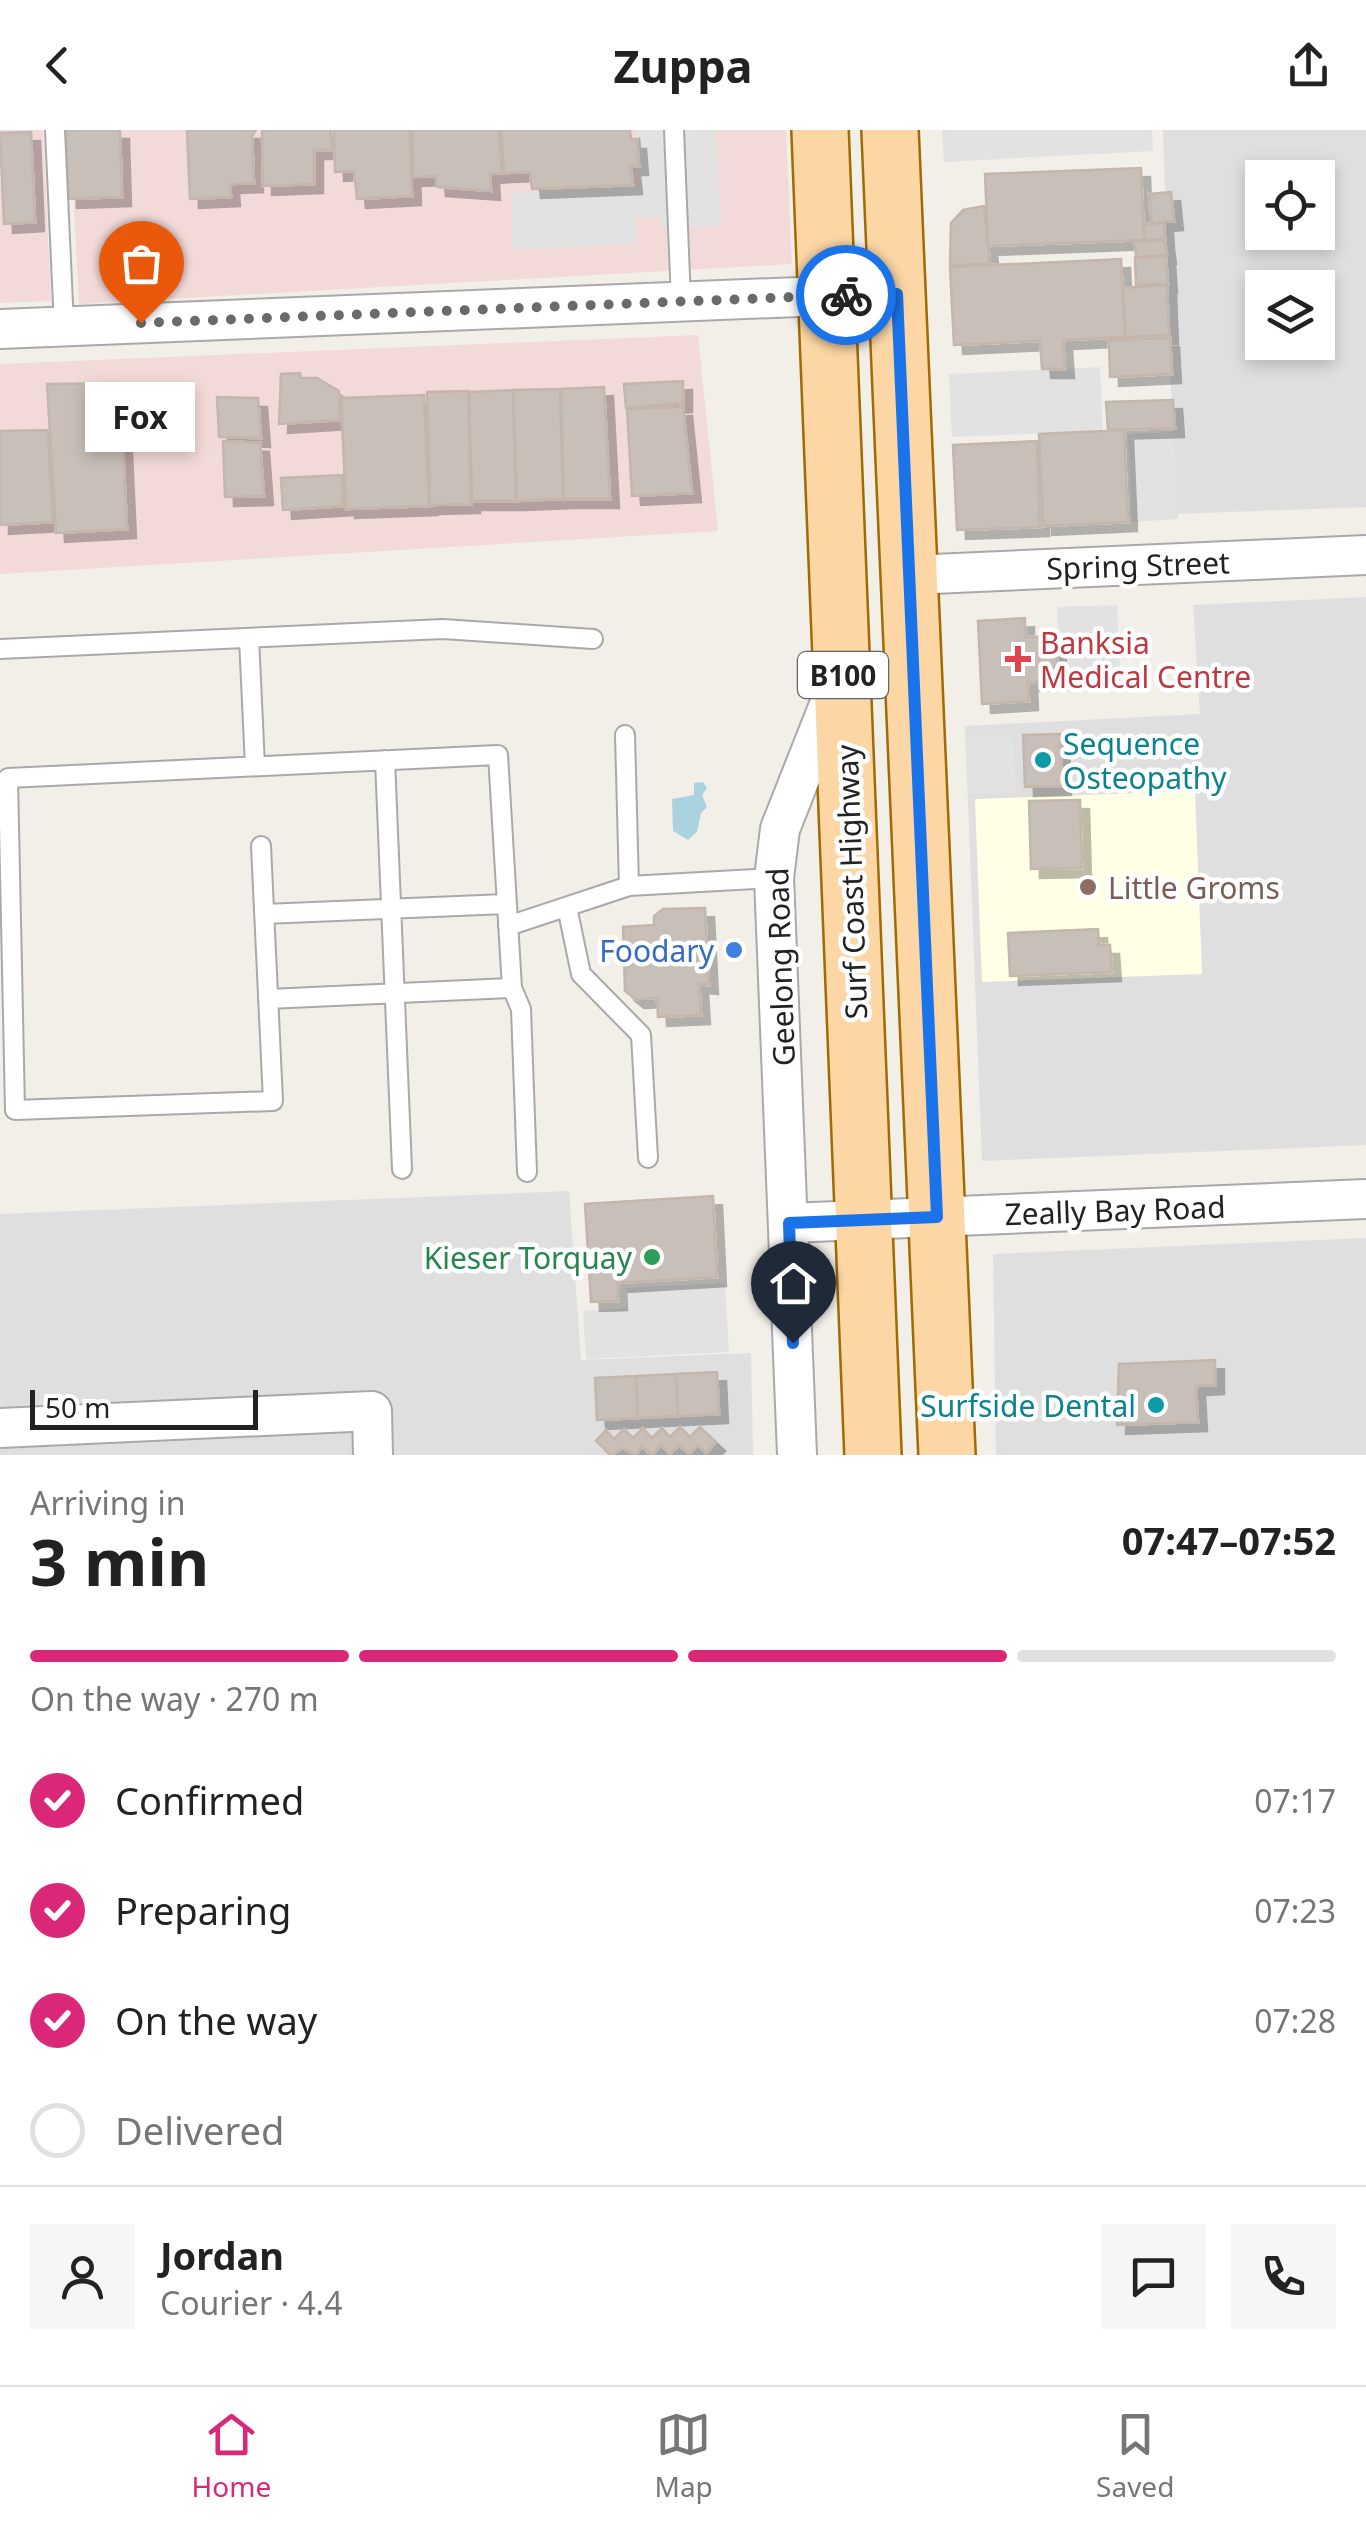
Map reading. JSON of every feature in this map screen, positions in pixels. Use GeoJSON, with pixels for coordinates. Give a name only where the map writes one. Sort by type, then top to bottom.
{"type":"FeatureCollection","features":[{"type":"Feature","properties":{"kind":"main road","name":"Surf Coast Highway"},"geometry":{"type":"LineString","coordinates":[[820,130],[873,1455]]}},
{"type":"Feature","properties":{"kind":"main road","name":"B100"},"geometry":{"type":"LineString","coordinates":[[890,130],[947,1455]]}},
{"type":"Feature","properties":{"kind":"street"},"geometry":{"type":"LineString","coordinates":[[0,329],[897,294]]}},
{"type":"Feature","properties":{"kind":"street","name":"Spring Street"},"geometry":{"type":"LineString","coordinates":[[910,575],[1366,555]]}},
{"type":"Feature","properties":{"kind":"street","name":"Geelong Road"},"geometry":{"type":"LineString","coordinates":[[796,1455],[774,878],[780,828],[800,769],[826,721],[842,664]]}},
{"type":"Feature","properties":{"kind":"street","name":"Zeally Bay Road"},"geometry":{"type":"LineString","coordinates":[[863,1220],[1366,1199]]}},
{"type":"Feature","properties":{"kind":"street"},"geometry":{"type":"LineString","coordinates":[[789,1223],[863,1220]]}},
{"type":"Feature","properties":{"kind":"street"},"geometry":{"type":"LineString","coordinates":[[0,1428],[372,1411],[374,1455]]}},
{"type":"Feature","properties":{"kind":"lane"},"geometry":{"type":"LineString","coordinates":[[55,130],[64,326]]}},
{"type":"Feature","properties":{"kind":"lane"},"geometry":{"type":"LineString","coordinates":[[674,130],[682,301]]}},
{"type":"Feature","properties":{"kind":"lane"},"geometry":{"type":"LineString","coordinates":[[0,648],[443,629],[593,639]]}},
{"type":"Feature","properties":{"kind":"lane"},"geometry":{"type":"LineString","coordinates":[[249,638],[254,766]]}},
{"type":"Feature","properties":{"kind":"lane"},"geometry":{"type":"LineString","coordinates":[[625,734],[629,886]]}},
{"type":"Feature","properties":{"kind":"lane"},"geometry":{"type":"LineString","coordinates":[[261,846],[272,1101],[16,1110],[8,778],[498,754],[512,988],[521,1009],[527,1172]]}},
{"type":"Feature","properties":{"kind":"lane"},"geometry":{"type":"LineString","coordinates":[[385,760],[402,1169]]}},
{"type":"Feature","properties":{"kind":"lane"},"geometry":{"type":"LineString","coordinates":[[508,926],[629,886],[774,878]]}},
{"type":"Feature","properties":{"kind":"lane"},"geometry":{"type":"LineString","coordinates":[[264,914],[506,904]]}},
{"type":"Feature","properties":{"kind":"lane"},"geometry":{"type":"LineString","coordinates":[[567,906],[581,974],[641,1035],[648,1158]]}},
{"type":"Feature","properties":{"kind":"lane"},"geometry":{"type":"LineString","coordinates":[[268,998],[512,988]]}},
{"type":"Feature","properties":{"kind":"shaded area"},"geometry":{"type":"Polygon","coordinates":[[[0,130],[43,130],[51,301],[0,303],[0,130]]]}},
{"type":"Feature","properties":{"kind":"shaded area"},"geometry":{"type":"Polygon","coordinates":[[[70,130],[786,130],[792,264],[79,304],[70,130]]]}},
{"type":"Feature","properties":{"kind":"shaded area"},"geometry":{"type":"Polygon","coordinates":[[[637,130],[715,130],[721,225],[661,228],[659,217],[636,218],[637,243],[513,250],[511,193],[640,186],[637,130]]]}},
{"type":"Feature","properties":{"kind":"shaded area"},"geometry":{"type":"Polygon","coordinates":[[[942,130],[1152,130],[1153,151],[944,162],[942,130]]]}},
{"type":"Feature","properties":{"kind":"shaded area"},"geometry":{"type":"Polygon","coordinates":[[[1163,130],[1366,130],[1366,507],[1175,514],[1163,130]]]}},
{"type":"Feature","properties":{"kind":"shaded area"},"geometry":{"type":"Polygon","coordinates":[[[698,335],[718,531],[0,574],[0,364],[698,335]]]}},
{"type":"Feature","properties":{"kind":"shaded area"},"geometry":{"type":"Polygon","coordinates":[[[1100,367],[1103,431],[952,437],[949,374],[1100,367]]]}},
{"type":"Feature","properties":{"kind":"shaded area"},"geometry":{"type":"Polygon","coordinates":[[[1174,432],[1178,519],[1132,522],[1128,434],[1174,432]]]}},
{"type":"Feature","properties":{"kind":"shaded area"},"geometry":{"type":"Polygon","coordinates":[[[1366,597],[1366,1145],[982,1161],[965,726],[1200,714],[1193,605],[1366,597]]]}},
{"type":"Feature","properties":{"kind":"shaded area"},"geometry":{"type":"Polygon","coordinates":[[[1117,605],[1121,689],[1060,692],[1057,607],[1117,605]]]}},
{"type":"Feature","properties":{"kind":"shaded area"},"geometry":{"type":"Polygon","coordinates":[[[1013,736],[1016,792],[968,794],[965,738],[1013,736]]]}},
{"type":"Feature","properties":{"kind":"shaded area","name":"Little Groms"},"geometry":{"type":"Polygon","coordinates":[[[1195,791],[1202,974],[982,982],[975,799],[1195,791]]]}},
{"type":"Feature","properties":{"kind":"shaded area"},"geometry":{"type":"Polygon","coordinates":[[[569,1191],[581,1360],[751,1353],[753,1455],[0,1455],[0,1214],[569,1191]]]}},
{"type":"Feature","properties":{"kind":"shaded area"},"geometry":{"type":"Polygon","coordinates":[[[1366,1238],[1366,1455],[996,1455],[993,1254],[1366,1238]]]}},
{"type":"Feature","properties":{"kind":"shaded area"},"geometry":{"type":"Polygon","coordinates":[[[725,1283],[729,1352],[586,1359],[583,1311],[627,1308],[626,1288],[725,1283]]]}},
{"type":"Feature","properties":{"kind":"water"},"geometry":{"type":"Polygon","coordinates":[[[703,782],[707,788],[702,795],[707,807],[701,813],[697,832],[688,840],[673,831],[672,799],[694,795],[694,783],[703,782]]]}},
{"type":"Feature","properties":{"kind":"building"},"geometry":{"type":"Polygon","coordinates":[[[66,130],[120,130],[122,197],[68,199],[66,130]]]}},
{"type":"Feature","properties":{"kind":"building"},"geometry":{"type":"Polygon","coordinates":[[[187,130],[256,130],[252,136],[254,183],[230,184],[231,197],[190,199],[187,130]]]}},
{"type":"Feature","properties":{"kind":"building"},"geometry":{"type":"Polygon","coordinates":[[[262,130],[331,130],[332,150],[314,150],[314,184],[263,186],[262,130]]]}},
{"type":"Feature","properties":{"kind":"building"},"geometry":{"type":"Polygon","coordinates":[[[334,130],[410,130],[412,196],[357,199],[354,171],[335,172],[334,130]]]}},
{"type":"Feature","properties":{"kind":"building"},"geometry":{"type":"Polygon","coordinates":[[[412,130],[499,130],[502,173],[490,174],[491,191],[437,187],[436,176],[413,177],[412,130]]]}},
{"type":"Feature","properties":{"kind":"building"},"geometry":{"type":"Polygon","coordinates":[[[501,130],[630,130],[631,140],[637,140],[639,166],[631,166],[633,185],[532,189],[530,172],[504,173],[501,130]]]}},
{"type":"Feature","properties":{"kind":"building"},"geometry":{"type":"Polygon","coordinates":[[[31,132],[35,222],[4,224],[0,133],[31,132]]]}},
{"type":"Feature","properties":{"kind":"building"},"geometry":{"type":"Polygon","coordinates":[[[1141,168],[1144,240],[988,246],[985,174],[1141,168]]]}},
{"type":"Feature","properties":{"kind":"building"},"geometry":{"type":"Polygon","coordinates":[[[1171,192],[1174,221],[1152,223],[1149,194],[1171,192]]]}},
{"type":"Feature","properties":{"kind":"building"},"geometry":{"type":"Polygon","coordinates":[[[984,206],[990,264],[950,265],[951,223],[963,210],[984,206]]]}},
{"type":"Feature","properties":{"kind":"building"},"geometry":{"type":"Polygon","coordinates":[[[1164,223],[1165,239],[1145,240],[1144,224],[1164,223]]]}},
{"type":"Feature","properties":{"kind":"building"},"geometry":{"type":"Polygon","coordinates":[[[1165,240],[1167,255],[1136,257],[1135,242],[1165,240]]]}},
{"type":"Feature","properties":{"kind":"building"},"geometry":{"type":"Polygon","coordinates":[[[1166,256],[1168,284],[1136,285],[1135,258],[1166,256]]]}},
{"type":"Feature","properties":{"kind":"building"},"geometry":{"type":"Polygon","coordinates":[[[1121,259],[1125,337],[1063,340],[1065,369],[1042,369],[1040,341],[954,345],[950,267],[1121,259]]]}},
{"type":"Feature","properties":{"kind":"building"},"geometry":{"type":"Polygon","coordinates":[[[1167,285],[1169,335],[1126,337],[1123,288],[1167,285]]]}},
{"type":"Feature","properties":{"kind":"building"},"geometry":{"type":"Polygon","coordinates":[[[1170,338],[1172,374],[1110,377],[1109,340],[1170,338]]]}},
{"type":"Feature","properties":{"kind":"building"},"geometry":{"type":"Polygon","coordinates":[[[300,373],[301,378],[317,378],[339,391],[340,420],[279,424],[281,374],[300,373]]]}},
{"type":"Feature","properties":{"kind":"building"},"geometry":{"type":"Polygon","coordinates":[[[683,381],[683,403],[626,408],[624,384],[683,381]]]}},
{"type":"Feature","properties":{"kind":"building"},"geometry":{"type":"Polygon","coordinates":[[[120,383],[127,529],[56,533],[47,384],[120,383]]]}},
{"type":"Feature","properties":{"kind":"building"},"geometry":{"type":"Polygon","coordinates":[[[604,387],[610,499],[564,499],[561,389],[604,387]]]}},
{"type":"Feature","properties":{"kind":"building"},"geometry":{"type":"Polygon","coordinates":[[[560,389],[563,499],[517,501],[513,390],[560,389]]]}},
{"type":"Feature","properties":{"kind":"building"},"geometry":{"type":"Polygon","coordinates":[[[513,390],[516,501],[472,501],[469,392],[513,390]]]}},
{"type":"Feature","properties":{"kind":"building"},"geometry":{"type":"Polygon","coordinates":[[[468,391],[471,504],[430,505],[427,392],[468,391]]]}},
{"type":"Feature","properties":{"kind":"building"},"geometry":{"type":"Polygon","coordinates":[[[424,395],[429,506],[346,509],[341,398],[424,395]]]}},
{"type":"Feature","properties":{"kind":"building"},"geometry":{"type":"Polygon","coordinates":[[[217,397],[258,398],[261,438],[219,437],[217,397]]]}},
{"type":"Feature","properties":{"kind":"building"},"geometry":{"type":"Polygon","coordinates":[[[1173,400],[1175,428],[1108,430],[1106,402],[1173,400]]]}},
{"type":"Feature","properties":{"kind":"building"},"geometry":{"type":"Polygon","coordinates":[[[683,407],[692,493],[632,496],[627,409],[683,407]]]}},
{"type":"Feature","properties":{"kind":"building"},"geometry":{"type":"Polygon","coordinates":[[[48,430],[53,522],[0,525],[0,431],[48,430]]]}},
{"type":"Feature","properties":{"kind":"building"},"geometry":{"type":"Polygon","coordinates":[[[1124,430],[1128,522],[1043,526],[1039,434],[1124,430]]]}},
{"type":"Feature","properties":{"kind":"building"},"geometry":{"type":"Polygon","coordinates":[[[223,441],[260,443],[264,496],[225,497],[223,441]]]}},
{"type":"Feature","properties":{"kind":"building"},"geometry":{"type":"Polygon","coordinates":[[[1037,441],[1040,527],[957,530],[953,445],[1037,441]]]}},
{"type":"Feature","properties":{"kind":"building"},"geometry":{"type":"Polygon","coordinates":[[[342,475],[344,506],[283,510],[281,478],[342,475]]]}},
{"type":"Feature","properties":{"kind":"building","name":"Banksia Medical Centre"},"geometry":{"type":"Polygon","coordinates":[[[1025,618],[1025,637],[1056,636],[1058,681],[1028,682],[1029,701],[982,704],[978,621],[1025,618]]]}},
{"type":"Feature","properties":{"kind":"building","name":"Sequence Osteopathy"},"geometry":{"type":"Polygon","coordinates":[[[1060,734],[1062,786],[1025,787],[1023,735],[1060,734]]]}},
{"type":"Feature","properties":{"kind":"building"},"geometry":{"type":"Polygon","coordinates":[[[1080,800],[1082,868],[1031,869],[1029,801],[1080,800]]]}},
{"type":"Feature","properties":{"kind":"building"},"geometry":{"type":"Polygon","coordinates":[[[705,908],[709,985],[699,984],[701,1015],[658,1017],[657,998],[635,999],[625,991],[623,927],[654,925],[654,916],[663,909],[705,908]]]}},
{"type":"Feature","properties":{"kind":"building"},"geometry":{"type":"Polygon","coordinates":[[[1098,929],[1099,945],[1110,945],[1112,972],[1010,976],[1008,933],[1098,929]]]}},
{"type":"Feature","properties":{"kind":"building","name":"Kieser Torquay"},"geometry":{"type":"Polygon","coordinates":[[[713,1196],[717,1277],[617,1283],[618,1301],[591,1302],[585,1204],[713,1196]]]}},
{"type":"Feature","properties":{"kind":"building","name":"Surfside Dental"},"geometry":{"type":"Polygon","coordinates":[[[1215,1360],[1215,1385],[1196,1386],[1198,1422],[1117,1425],[1119,1364],[1215,1360]]]}},
{"type":"Feature","properties":{"kind":"building"},"geometry":{"type":"Polygon","coordinates":[[[717,1372],[719,1414],[678,1416],[676,1374],[717,1372]]]}},
{"type":"Feature","properties":{"kind":"building"},"geometry":{"type":"Polygon","coordinates":[[[676,1374],[678,1416],[638,1418],[636,1376],[676,1374]]]}},
{"type":"Feature","properties":{"kind":"building"},"geometry":{"type":"Polygon","coordinates":[[[636,1376],[638,1418],[597,1420],[595,1378],[636,1376]]]}},
{"type":"Feature","properties":{"kind":"building"},"geometry":{"type":"Polygon","coordinates":[[[680,1427],[690,1437],[700,1427],[716,1442],[706,1453],[698,1445],[689,1454],[679,1445],[670,1454],[661,1445],[652,1455],[642,1447],[635,1455],[623,1448],[611,1455],[596,1441],[606,1430],[614,1439],[624,1429],[633,1438],[643,1428],[652,1438],[662,1428],[670,1437],[680,1427]]]}},
{"type":"Feature","properties":{"kind":"way so far"},"geometry":{"type":"LineString","coordinates":[[141,323],[846,295]]}},
{"type":"Feature","properties":{"kind":"place","name":"Fox"},"geometry":{"type":"Point","coordinates":[141,323]}},
{"type":"Feature","properties":{"kind":"place","name":"Banksia Medical Centre"},"geometry":{"type":"Point","coordinates":[1018,659]}},
{"type":"Feature","properties":{"kind":"place","name":"Sequence Osteopathy"},"geometry":{"type":"Point","coordinates":[1043,760]}},
{"type":"Feature","properties":{"kind":"place","name":"Little Groms"},"geometry":{"type":"Point","coordinates":[1088,887]}},
{"type":"Feature","properties":{"kind":"place","name":"Foodary"},"geometry":{"type":"Point","coordinates":[734,950]}},
{"type":"Feature","properties":{"kind":"place","name":"Kieser Torquay"},"geometry":{"type":"Point","coordinates":[652,1257]}},
{"type":"Feature","properties":{"kind":"place","name":"Surfside Dental"},"geometry":{"type":"Point","coordinates":[1156,1405]}},
{"type":"Feature","properties":{"kind":"route"},"geometry":{"type":"LineString","coordinates":[[793,1343],[789,1223],[937,1217],[897,294],[846,295]]}}]}
